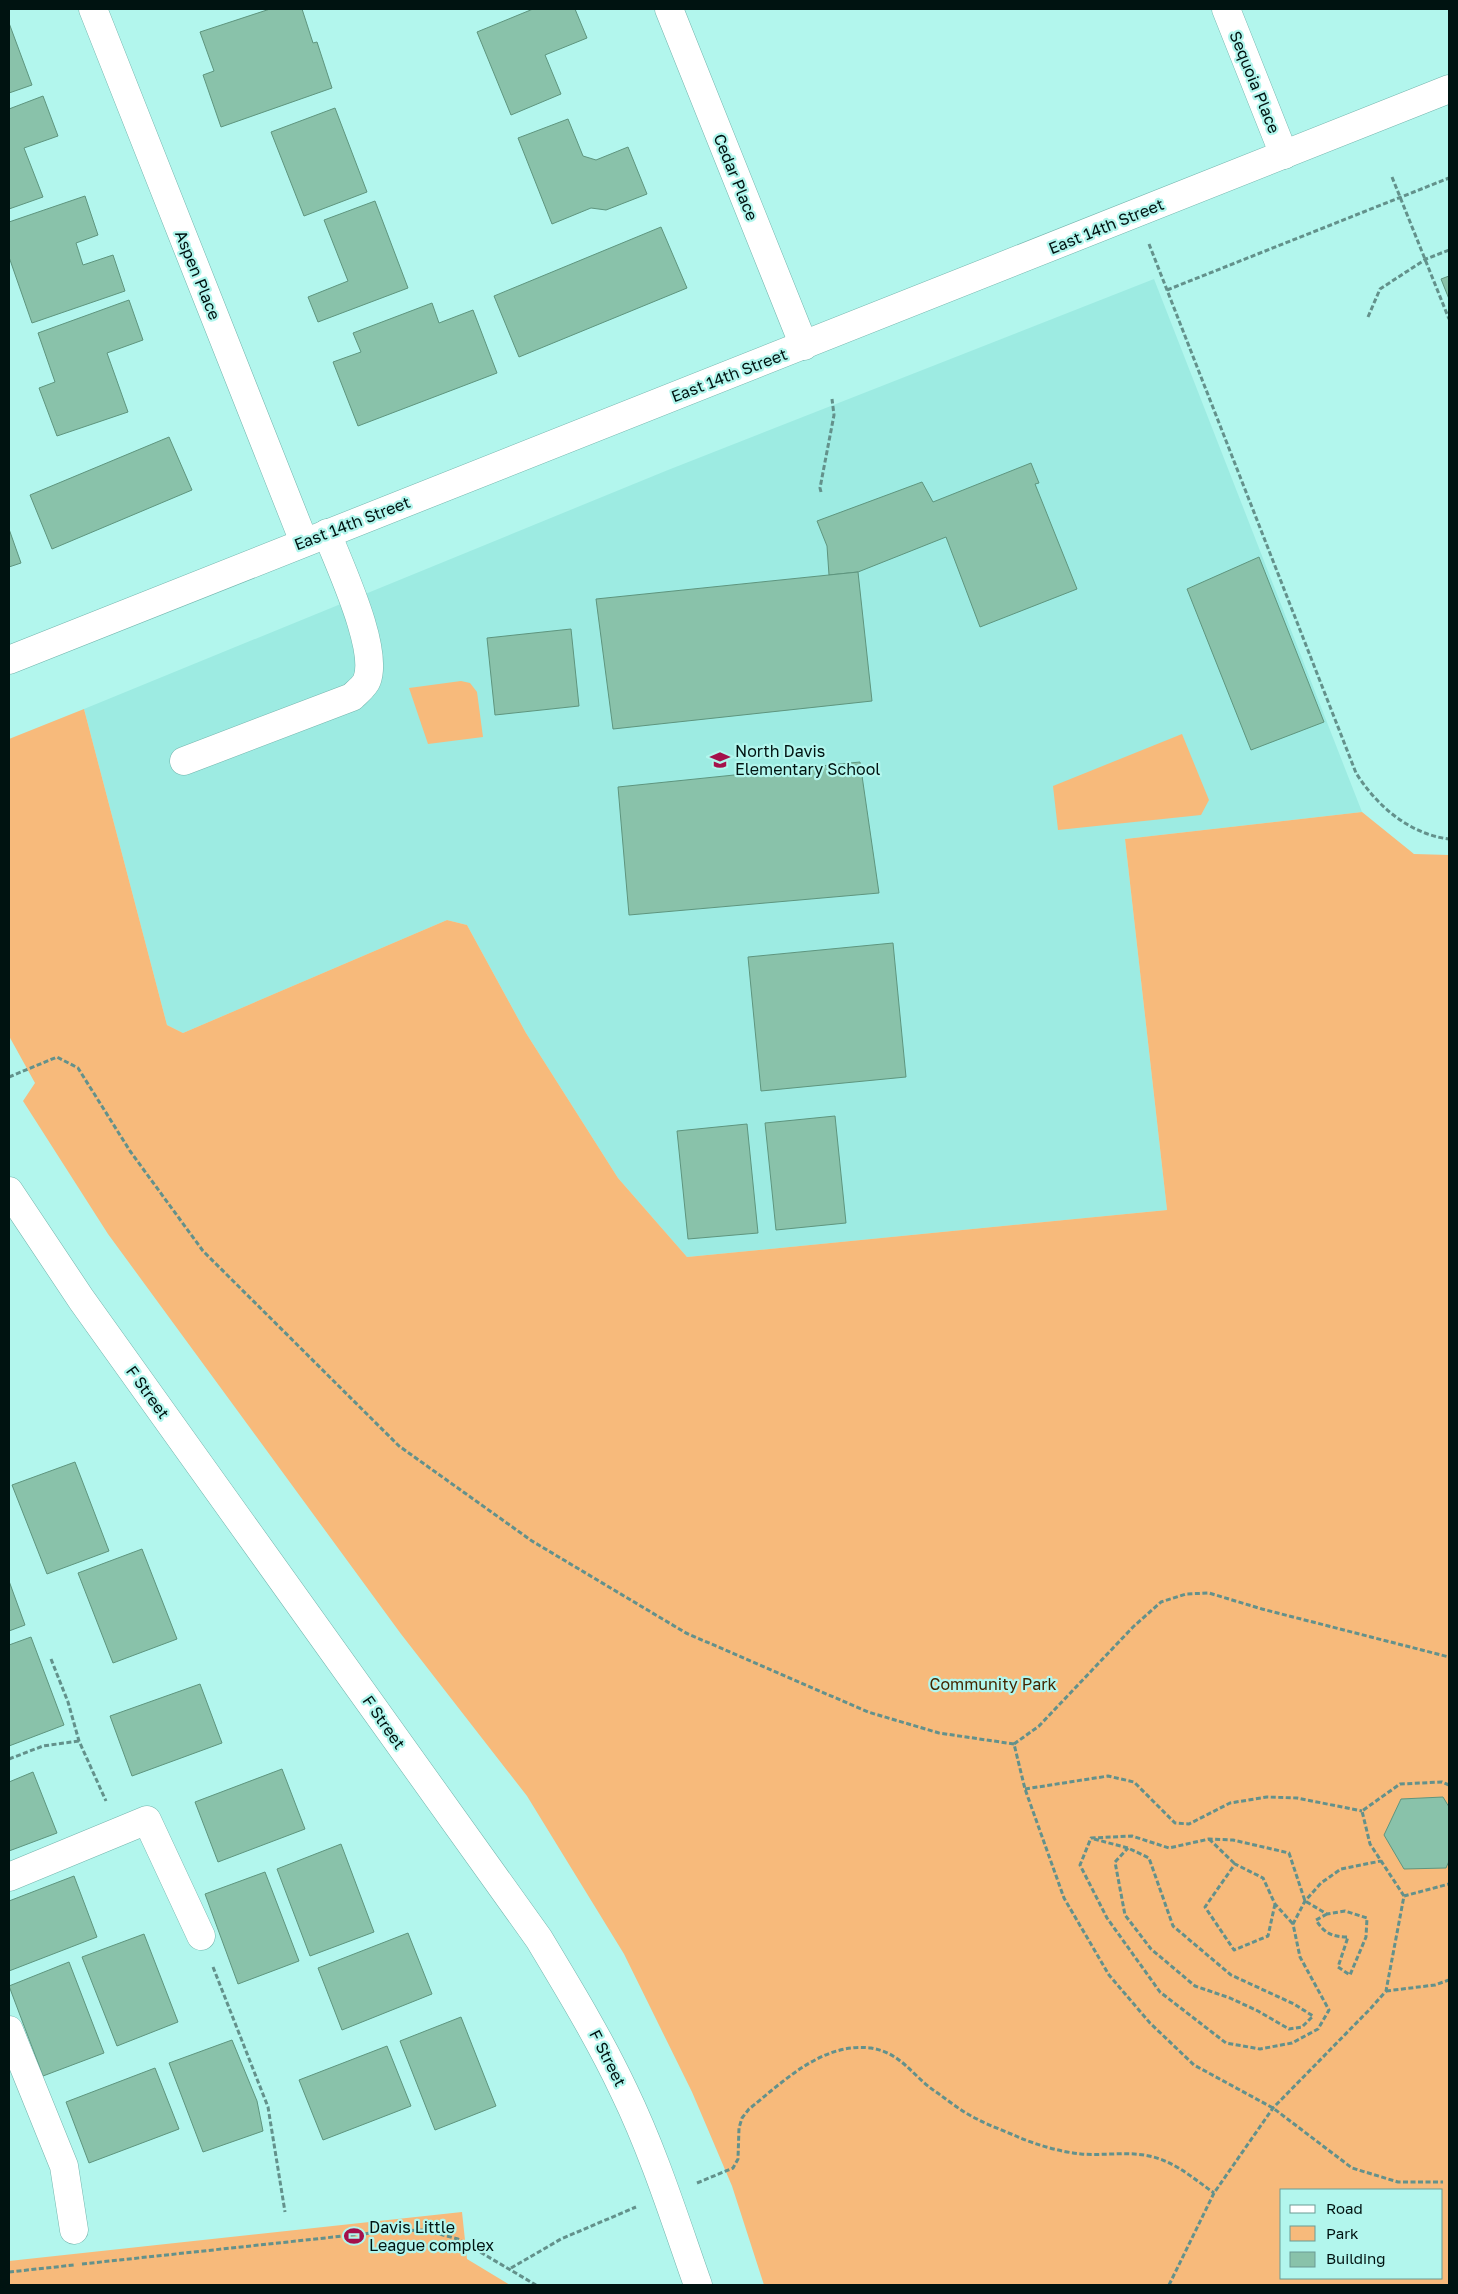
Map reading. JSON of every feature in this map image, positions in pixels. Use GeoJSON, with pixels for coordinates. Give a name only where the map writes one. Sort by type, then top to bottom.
{"type":"FeatureCollection","features":[{"type":"Feature","properties":{"kind":"street","name":"Aspen Place"},"geometry":{"type":"LineString","coordinates":[[93,9],[315,537],[369,645],[370,667],[367,681],[352,697],[184,761]]}},
{"type":"Feature","properties":{"kind":"street","name":"Cedar Place"},"geometry":{"type":"LineString","coordinates":[[669,9],[804,346]]}},
{"type":"Feature","properties":{"kind":"street","name":"Sequoia Place"},"geometry":{"type":"LineString","coordinates":[[1226,9],[1284,155]]}},
{"type":"Feature","properties":{"kind":"street","name":"East 14th Street"},"geometry":{"type":"LineString","coordinates":[[9,660],[315,537],[804,346],[1449,89]]}},
{"type":"Feature","properties":{"kind":"street","name":"F Street"},"geometry":{"type":"LineString","coordinates":[[9,1191],[19,1228],[538,1939],[591,2026],[625,2092],[666,2194],[698,2285]]}},
{"type":"Feature","properties":{"kind":"street"},"geometry":{"type":"LineString","coordinates":[[9,1877],[147,1820],[201,1936]]}},
{"type":"Feature","properties":{"kind":"street"},"geometry":{"type":"LineString","coordinates":[[9,2030],[64,2166],[74,2230]]}},
{"type":"Feature","properties":{"kind":"path"},"geometry":{"type":"LineString","coordinates":[[1392,177],[1449,319]]}},
{"type":"Feature","properties":{"kind":"path"},"geometry":{"type":"LineString","coordinates":[[1167,290],[1449,178]]}},
{"type":"Feature","properties":{"kind":"path"},"geometry":{"type":"LineString","coordinates":[[1137,213],[1356,773],[1370,795],[1401,822],[1449,839]]}},
{"type":"Feature","properties":{"kind":"path"},"geometry":{"type":"LineString","coordinates":[[1368,317],[1380,289],[1426,259],[1449,250]]}},
{"type":"Feature","properties":{"kind":"path"},"geometry":{"type":"LineString","coordinates":[[821,492],[820,488],[834,415],[832,399]]}},
{"type":"Feature","properties":{"kind":"path"},"geometry":{"type":"LineString","coordinates":[[9,1077],[57,1057],[78,1068],[130,1151],[203,1251],[399,1446],[532,1541],[686,1633],[868,1712],[939,1733],[1014,1744],[1039,1726],[1132,1627],[1161,1602],[1186,1594],[1210,1593],[1262,1609],[1449,1657]]}},
{"type":"Feature","properties":{"kind":"path"},"geometry":{"type":"LineString","coordinates":[[51,1659],[68,1702],[79,1741],[119,1832]]}},
{"type":"Feature","properties":{"kind":"path"},"geometry":{"type":"LineString","coordinates":[[9,1759],[44,1746],[79,1741]]}},
{"type":"Feature","properties":{"kind":"path"},"geometry":{"type":"LineString","coordinates":[[1014,1744],[1025,1789],[1064,1898],[1109,1975],[1150,2023],[1194,2065],[1273,2108],[1352,2168],[1398,2182],[1443,2182]]}},
{"type":"Feature","properties":{"kind":"path"},"geometry":{"type":"LineString","coordinates":[[1025,1789],[1108,1776],[1134,1782],[1174,1823],[1189,1824],[1230,1803],[1267,1797],[1297,1798],[1362,1811],[1400,1784],[1442,1782],[1449,1784]]}},
{"type":"Feature","properties":{"kind":"path"},"geometry":{"type":"LineString","coordinates":[[1169,2285],[1214,2193],[1273,2108],[1386,1991],[1404,1896],[1370,1844],[1362,1811]]}},
{"type":"Feature","properties":{"kind":"path"},"geometry":{"type":"LineString","coordinates":[[1091,1838],[1132,1836],[1169,1848],[1209,1839],[1248,1842],[1289,1853],[1306,1901],[1327,1914],[1346,1911],[1367,1918],[1366,1937],[1350,1975],[1338,1967],[1348,1937],[1334,1937],[1321,1930],[1316,1920],[1327,1914]]}},
{"type":"Feature","properties":{"kind":"path"},"geometry":{"type":"LineString","coordinates":[[1091,1838],[1128,1848],[1150,1858],[1173,1926],[1232,1975],[1294,2004],[1313,2016],[1302,2027],[1289,2028],[1230,1998],[1194,1986],[1151,1949],[1125,1915],[1115,1862],[1128,1848]]}},
{"type":"Feature","properties":{"kind":"path"},"geometry":{"type":"LineString","coordinates":[[1091,1838],[1080,1865],[1107,1918],[1160,1992],[1226,2042],[1260,2048],[1292,2043],[1318,2029],[1329,2010],[1300,1957],[1293,1924],[1275,1904],[1263,1878],[1235,1864],[1209,1839]]}},
{"type":"Feature","properties":{"kind":"path"},"geometry":{"type":"LineString","coordinates":[[1293,1924],[1306,1901],[1321,1883],[1341,1869],[1381,1862]]}},
{"type":"Feature","properties":{"kind":"path"},"geometry":{"type":"LineString","coordinates":[[1235,1864],[1205,1906],[1234,1950],[1268,1936],[1275,1904]]}},
{"type":"Feature","properties":{"kind":"path"},"geometry":{"type":"LineString","coordinates":[[1404,1896],[1449,1884]]}},
{"type":"Feature","properties":{"kind":"path"},"geometry":{"type":"LineString","coordinates":[[201,1936],[268,2107],[285,2212]]}},
{"type":"Feature","properties":{"kind":"path"},"geometry":{"type":"LineString","coordinates":[[1386,1991],[1435,1985],[1449,1980]]}},
{"type":"Feature","properties":{"kind":"path"},"geometry":{"type":"LineString","coordinates":[[716,2176],[733,2168],[738,2160],[739,2128],[742,2118],[749,2109],[802,2067],[844,2050],[870,2048],[890,2054],[905,2063],[933,2090],[976,2119],[1028,2142],[1080,2154],[1119,2153],[1149,2156],[1175,2165],[1214,2193]]}},
{"type":"Feature","properties":{"kind":"path"},"geometry":{"type":"LineString","coordinates":[[511,2268],[561,2239],[604,2220]]}},
{"type":"Feature","properties":{"kind":"path"},"geometry":{"type":"LineString","coordinates":[[9,2272],[390,2231],[424,2230],[458,2239],[511,2268],[536,2285]]}},
{"type":"Feature","properties":{"kind":"shaded area","name":"North Davis Elementary School"},"geometry":{"type":"Polygon","coordinates":[[[1154,279],[1362,812],[1125,839],[1167,1210],[687,1257],[618,1178],[526,1033],[467,925],[447,920],[183,1033],[167,1025],[84,709],[668,470],[1154,279]]]}},
{"type":"Feature","properties":{"kind":"green space"},"geometry":{"type":"Polygon","coordinates":[[[461,681],[470,683],[477,692],[483,737],[428,744],[409,688],[461,681]]]}},
{"type":"Feature","properties":{"kind":"green space","name":"Community Park"},"geometry":{"type":"Polygon","coordinates":[[[84,709],[167,1025],[183,1033],[447,920],[467,925],[526,1033],[618,1178],[687,1257],[1167,1210],[1125,839],[1362,812],[1414,854],[1449,855],[1449,2285],[764,2285],[732,2186],[692,2092],[624,1954],[527,1796],[401,1634],[108,1234],[23,1101],[35,1083],[9,1036],[9,739],[84,709]]]}},
{"type":"Feature","properties":{"kind":"green space"},"geometry":{"type":"Polygon","coordinates":[[[1182,734],[1209,800],[1201,815],[1058,830],[1053,786],[1182,734]]]}},
{"type":"Feature","properties":{"kind":"green space","name":"Davis Little League complex"},"geometry":{"type":"Polygon","coordinates":[[[462,2212],[467,2259],[510,2285],[9,2285],[9,2261],[462,2212]]]}},
{"type":"Feature","properties":{"kind":"building"},"geometry":{"type":"Polygon","coordinates":[[[270,9],[302,9],[313,43],[317,42],[332,88],[221,127],[203,75],[214,71],[200,32],[270,9]]]}},
{"type":"Feature","properties":{"kind":"building"},"geometry":{"type":"Polygon","coordinates":[[[533,9],[575,9],[587,38],[545,55],[561,94],[511,115],[477,32],[533,9]]]}},
{"type":"Feature","properties":{"kind":"building"},"geometry":{"type":"Polygon","coordinates":[[[9,23],[32,85],[9,93],[9,23]]]}},
{"type":"Feature","properties":{"kind":"building"},"geometry":{"type":"Polygon","coordinates":[[[43,96],[58,136],[24,148],[43,197],[9,209],[9,109],[43,96]]]}},
{"type":"Feature","properties":{"kind":"building"},"geometry":{"type":"Polygon","coordinates":[[[335,108],[367,192],[304,216],[271,132],[335,108]]]}},
{"type":"Feature","properties":{"kind":"building"},"geometry":{"type":"Polygon","coordinates":[[[568,119],[583,156],[596,160],[628,147],[647,194],[606,210],[591,208],[552,224],[518,138],[568,119]]]}},
{"type":"Feature","properties":{"kind":"building"},"geometry":{"type":"Polygon","coordinates":[[[85,196],[98,235],[76,243],[83,265],[113,255],[125,291],[32,323],[9,257],[9,222],[85,196]]]}},
{"type":"Feature","properties":{"kind":"building"},"geometry":{"type":"Polygon","coordinates":[[[375,201],[408,288],[318,322],[308,297],[348,281],[324,220],[375,201]]]}},
{"type":"Feature","properties":{"kind":"building"},"geometry":{"type":"Polygon","coordinates":[[[661,227],[687,288],[519,357],[494,296],[661,227]]]}},
{"type":"Feature","properties":{"kind":"building"},"geometry":{"type":"Polygon","coordinates":[[[1449,276],[1449,299],[1441,279],[1449,276]]]}},
{"type":"Feature","properties":{"kind":"building"},"geometry":{"type":"Polygon","coordinates":[[[129,300],[143,340],[107,353],[128,412],[57,436],[39,388],[55,382],[38,333],[129,300]]]}},
{"type":"Feature","properties":{"kind":"building"},"geometry":{"type":"Polygon","coordinates":[[[432,303],[439,323],[473,310],[497,373],[358,426],[333,362],[361,352],[353,333],[432,303]]]}},
{"type":"Feature","properties":{"kind":"building"},"geometry":{"type":"Polygon","coordinates":[[[169,437],[192,490],[52,549],[30,495],[169,437]]]}},
{"type":"Feature","properties":{"kind":"building"},"geometry":{"type":"Polygon","coordinates":[[[1031,463],[1039,483],[1035,484],[1077,589],[980,627],[946,537],[858,572],[829,575],[827,546],[817,521],[922,482],[933,502],[1031,463]]]}},
{"type":"Feature","properties":{"kind":"building"},"geometry":{"type":"Polygon","coordinates":[[[9,529],[21,563],[9,567],[9,529]]]}},
{"type":"Feature","properties":{"kind":"building"},"geometry":{"type":"Polygon","coordinates":[[[1259,557],[1324,722],[1251,750],[1187,589],[1259,557]]]}},
{"type":"Feature","properties":{"kind":"building"},"geometry":{"type":"Polygon","coordinates":[[[858,572],[872,701],[613,729],[596,599],[858,572]]]}},
{"type":"Feature","properties":{"kind":"building"},"geometry":{"type":"Polygon","coordinates":[[[571,629],[579,706],[495,715],[487,638],[571,629]]]}},
{"type":"Feature","properties":{"kind":"building"},"geometry":{"type":"Polygon","coordinates":[[[860,762],[879,893],[629,915],[618,787],[860,762]]]}},
{"type":"Feature","properties":{"kind":"building"},"geometry":{"type":"Polygon","coordinates":[[[893,943],[906,1077],[761,1091],[748,957],[893,943]]]}},
{"type":"Feature","properties":{"kind":"building"},"geometry":{"type":"Polygon","coordinates":[[[835,1116],[846,1223],[776,1230],[765,1123],[835,1116]]]}},
{"type":"Feature","properties":{"kind":"building"},"geometry":{"type":"Polygon","coordinates":[[[747,1124],[758,1233],[688,1239],[677,1131],[747,1124]]]}},
{"type":"Feature","properties":{"kind":"building"},"geometry":{"type":"Polygon","coordinates":[[[75,1462],[109,1551],[47,1574],[12,1485],[75,1462]]]}},
{"type":"Feature","properties":{"kind":"building"},"geometry":{"type":"Polygon","coordinates":[[[142,1549],[177,1639],[113,1663],[78,1573],[142,1549]]]}},
{"type":"Feature","properties":{"kind":"building"},"geometry":{"type":"Polygon","coordinates":[[[9,1581],[25,1625],[9,1631],[9,1581]]]}},
{"type":"Feature","properties":{"kind":"building"},"geometry":{"type":"Polygon","coordinates":[[[31,1637],[64,1725],[9,1746],[9,1645],[31,1637]]]}},
{"type":"Feature","properties":{"kind":"building"},"geometry":{"type":"Polygon","coordinates":[[[200,1684],[222,1743],[132,1776],[110,1716],[200,1684]]]}},
{"type":"Feature","properties":{"kind":"building"},"geometry":{"type":"Polygon","coordinates":[[[282,1769],[305,1829],[218,1862],[195,1802],[282,1769]]]}},
{"type":"Feature","properties":{"kind":"building"},"geometry":{"type":"Polygon","coordinates":[[[33,1772],[57,1833],[9,1851],[9,1782],[33,1772]]]}},
{"type":"Feature","properties":{"kind":"building"},"geometry":{"type":"Polygon","coordinates":[[[1443,1797],[1449,1807],[1449,1861],[1446,1868],[1404,1869],[1384,1835],[1401,1799],[1443,1797]]]}},
{"type":"Feature","properties":{"kind":"building"},"geometry":{"type":"Polygon","coordinates":[[[341,1844],[374,1932],[310,1956],[277,1869],[341,1844]]]}},
{"type":"Feature","properties":{"kind":"building"},"geometry":{"type":"Polygon","coordinates":[[[265,1872],[299,1961],[238,1984],[205,1894],[265,1872]]]}},
{"type":"Feature","properties":{"kind":"building"},"geometry":{"type":"Polygon","coordinates":[[[74,1876],[97,1937],[9,1971],[9,1901],[74,1876]]]}},
{"type":"Feature","properties":{"kind":"building"},"geometry":{"type":"Polygon","coordinates":[[[408,1933],[432,1994],[342,2030],[318,1968],[408,1933]]]}},
{"type":"Feature","properties":{"kind":"building"},"geometry":{"type":"Polygon","coordinates":[[[144,1934],[178,2022],[117,2046],[82,1957],[144,1934]]]}},
{"type":"Feature","properties":{"kind":"building"},"geometry":{"type":"Polygon","coordinates":[[[69,1962],[104,2053],[43,2076],[9,1986],[69,1962]]]}},
{"type":"Feature","properties":{"kind":"building"},"geometry":{"type":"Polygon","coordinates":[[[461,2017],[496,2106],[435,2130],[400,2041],[461,2017]]]}},
{"type":"Feature","properties":{"kind":"building"},"geometry":{"type":"Polygon","coordinates":[[[232,2040],[257,2101],[263,2131],[203,2152],[169,2063],[232,2040]]]}},
{"type":"Feature","properties":{"kind":"building"},"geometry":{"type":"Polygon","coordinates":[[[387,2046],[411,2106],[323,2140],[299,2080],[387,2046]]]}},
{"type":"Feature","properties":{"kind":"building"},"geometry":{"type":"Polygon","coordinates":[[[155,2068],[179,2129],[89,2163],[66,2102],[155,2068]]]}},
{"type":"Feature","properties":{"kind":"place","name":"North Davis Elementary School"},"geometry":{"type":"Point","coordinates":[720,760]}},
{"type":"Feature","properties":{"kind":"place","name":"Davis Little League complex"},"geometry":{"type":"Point","coordinates":[354,2236]}}]}
